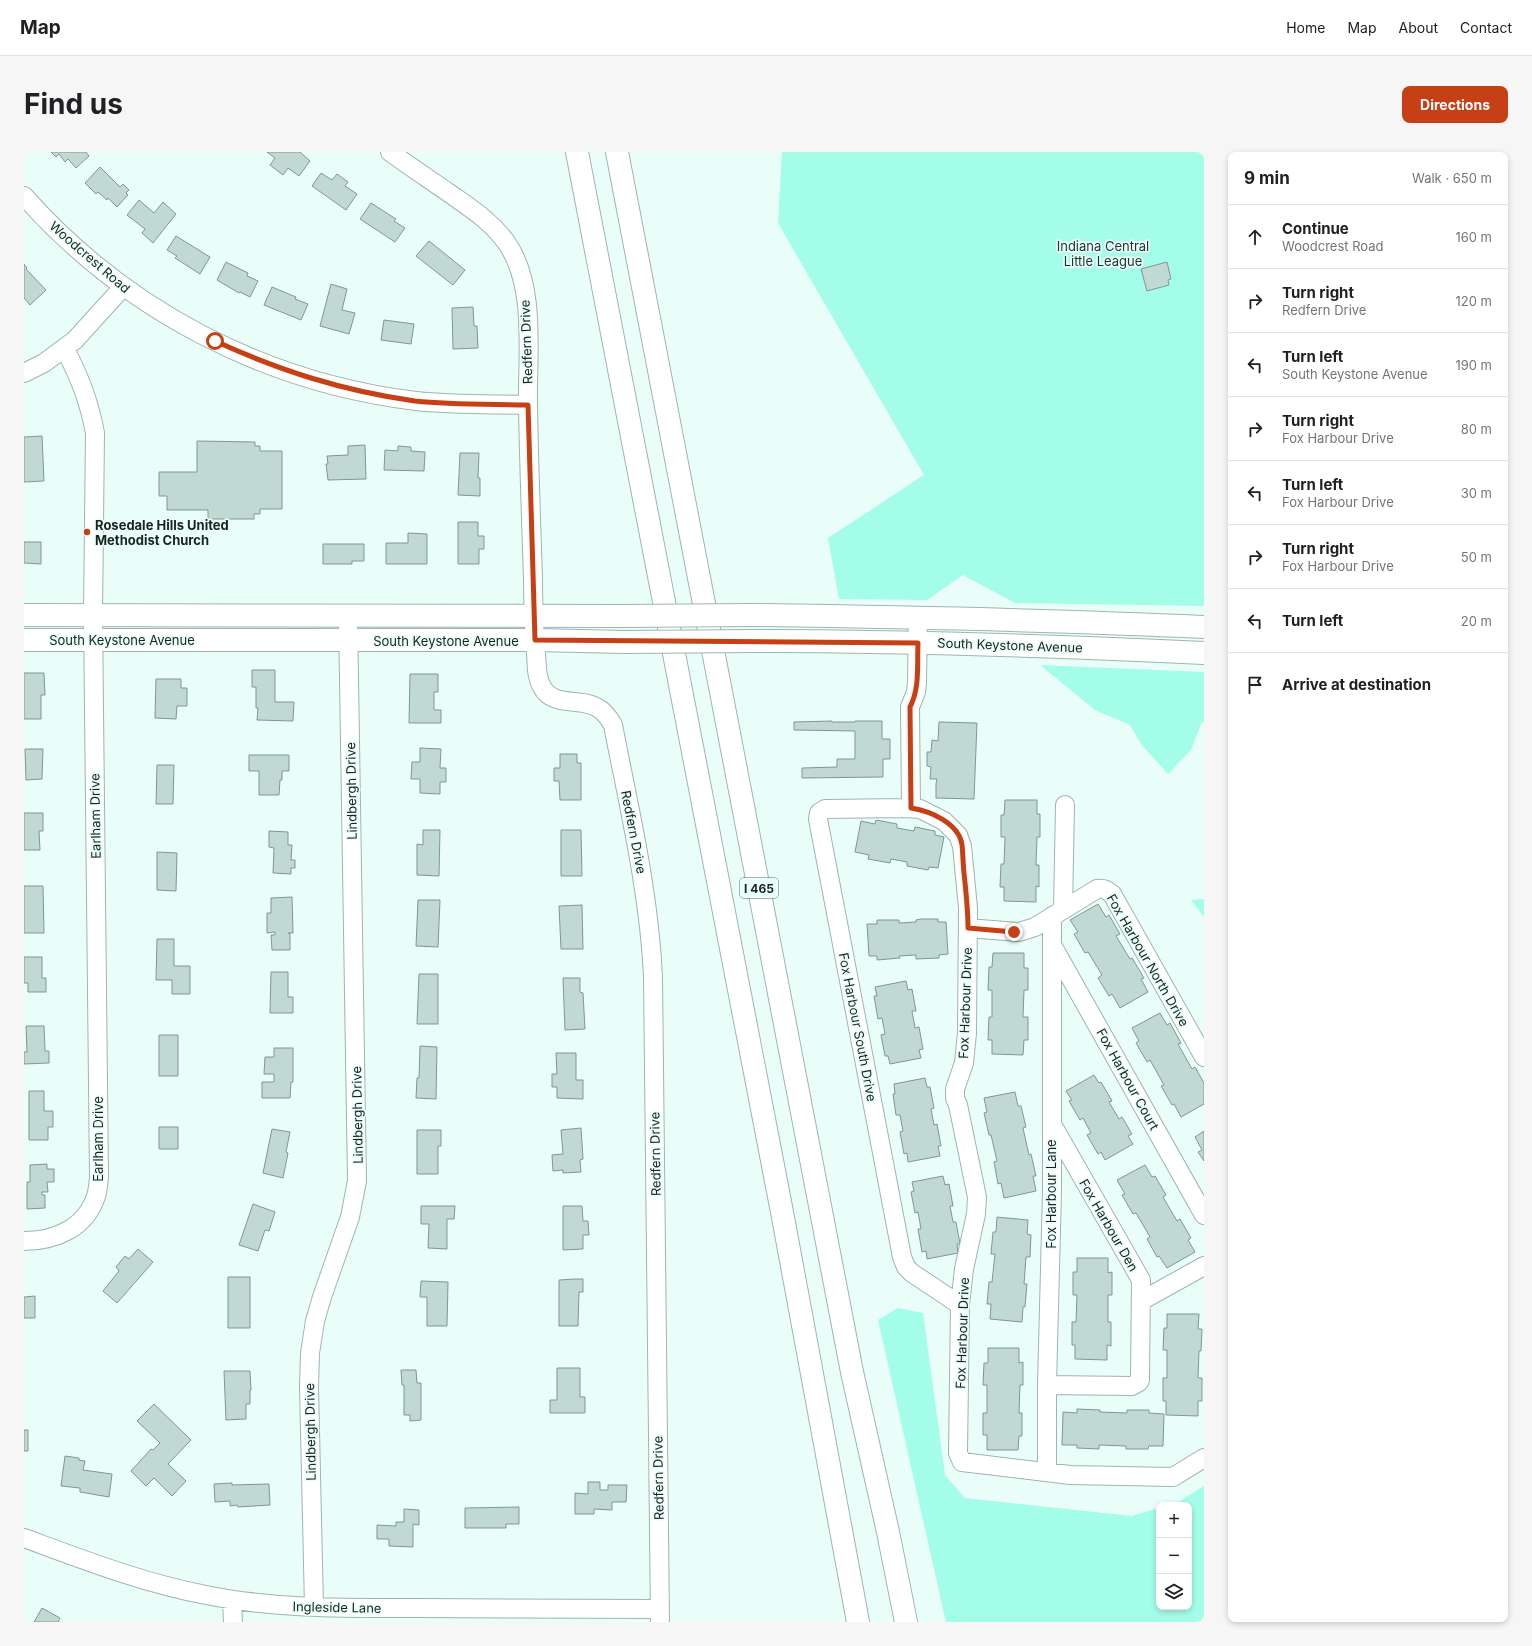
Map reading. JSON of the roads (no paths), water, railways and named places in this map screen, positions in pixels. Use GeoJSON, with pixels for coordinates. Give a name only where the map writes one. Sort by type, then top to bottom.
{"type":"FeatureCollection","features":[{"type":"Feature","properties":{"kind":"main road","name":"I 465"},"geometry":{"type":"LineString","coordinates":[[577,152],[784,1220],[858,1622]]}},
{"type":"Feature","properties":{"kind":"main road","name":"I 465"},"geometry":{"type":"LineString","coordinates":[[618,152],[852,1372],[888,1532],[906,1622]]}},
{"type":"Feature","properties":{"kind":"main road","name":"South Keystone Avenue"},"geometry":{"type":"LineString","coordinates":[[24,615],[753,615],[1074,621],[1204,627]]}},
{"type":"Feature","properties":{"kind":"main road","name":"South Keystone Avenue"},"geometry":{"type":"LineString","coordinates":[[24,640],[758,641],[1069,646],[1204,653]]}},
{"type":"Feature","properties":{"kind":"street","name":"Redfern Drive"},"geometry":{"type":"LineString","coordinates":[[390,152],[475,211],[492,225],[507,243],[523,280],[527,311],[534,616],[538,677],[543,689],[553,698],[562,701],[591,705],[598,708],[607,715],[613,726],[646,893],[651,937],[653,976],[660,1616]]}},
{"type":"Feature","properties":{"kind":"street","name":"Woodcrest Road"},"geometry":{"type":"LineString","coordinates":[[24,196],[65,238],[123,287],[175,321],[260,361],[313,380],[380,395],[416,401],[455,404],[528,405]]}},
{"type":"Feature","properties":{"kind":"street"},"geometry":{"type":"LineString","coordinates":[[24,373],[44,363],[65,349],[89,326],[123,287]]}},
{"type":"Feature","properties":{"kind":"street","name":"Earlham Drive"},"geometry":{"type":"LineString","coordinates":[[24,1241],[46,1240],[64,1234],[79,1223],[88,1213],[96,1196],[99,1178],[93,615],[94,433],[90,408],[79,375],[65,349]]}},
{"type":"Feature","properties":{"kind":"street","name":"Lindbergh Drive"},"geometry":{"type":"LineString","coordinates":[[314,1607],[309,1386],[310,1353],[315,1322],[322,1296],[350,1217],[357,1181],[348,616]]}},
{"type":"Feature","properties":{"kind":"street"},"geometry":{"type":"LineString","coordinates":[[911,808],[910,707],[916,692],[917,684],[918,617]]}},
{"type":"Feature","properties":{"kind":"street","name":"Fox Harbour Lane"},"geometry":{"type":"LineString","coordinates":[[1047,1472],[1047,1385],[1052,1191],[1052,944],[1058,913],[1065,805]]}},
{"type":"Feature","properties":{"kind":"street","name":"Fox Harbour South Drive"},"geometry":{"type":"LineString","coordinates":[[911,808],[828,808],[819,813],[818,819],[902,1257],[906,1267],[912,1273],[960,1305]]}},
{"type":"Feature","properties":{"kind":"street","name":"Fox Harbour Drive"},"geometry":{"type":"LineString","coordinates":[[911,808],[928,812],[944,820],[958,835],[962,846],[968,908],[967,1033],[964,1063],[955,1089],[955,1098],[958,1105],[977,1197],[976,1214],[964,1269],[960,1305],[958,1453],[962,1462],[1047,1472]]}},
{"type":"Feature","properties":{"kind":"street","name":"Fox Harbour North Drive"},"geometry":{"type":"LineString","coordinates":[[968,928],[1019,932],[1035,927],[1096,889],[1106,889],[1112,894],[1204,1057]]}},
{"type":"Feature","properties":{"kind":"street","name":"Fox Harbour Court"},"geometry":{"type":"LineString","coordinates":[[1052,944],[1204,1215]]}},
{"type":"Feature","properties":{"kind":"street","name":"Fox Harbour Den"},"geometry":{"type":"LineString","coordinates":[[1047,1385],[1132,1386],[1139,1382],[1141,1301],[1141,1280],[1051,1124]]}},
{"type":"Feature","properties":{"kind":"street"},"geometry":{"type":"LineString","coordinates":[[1141,1301],[1204,1266]]}},
{"type":"Feature","properties":{"kind":"street"},"geometry":{"type":"LineString","coordinates":[[1047,1472],[1070,1475],[1172,1477],[1204,1458]]}},
{"type":"Feature","properties":{"kind":"street","name":"Ingleside Lane"},"geometry":{"type":"LineString","coordinates":[[24,1538],[140,1579],[176,1589],[232,1600],[314,1607],[660,1616]]}},
{"type":"Feature","properties":{"kind":"street"},"geometry":{"type":"LineString","coordinates":[[232,1600],[233,1622]]}},
{"type":"Feature","properties":{"kind":"place","name":"Rosedale Hills United Methodist Church"},"geometry":{"type":"Point","coordinates":[87,532]}},
{"type":"Feature","properties":{"kind":"park label","name":"Indiana Central Little League"},"geometry":{"type":"Point","coordinates":[1103,254]}}]}
